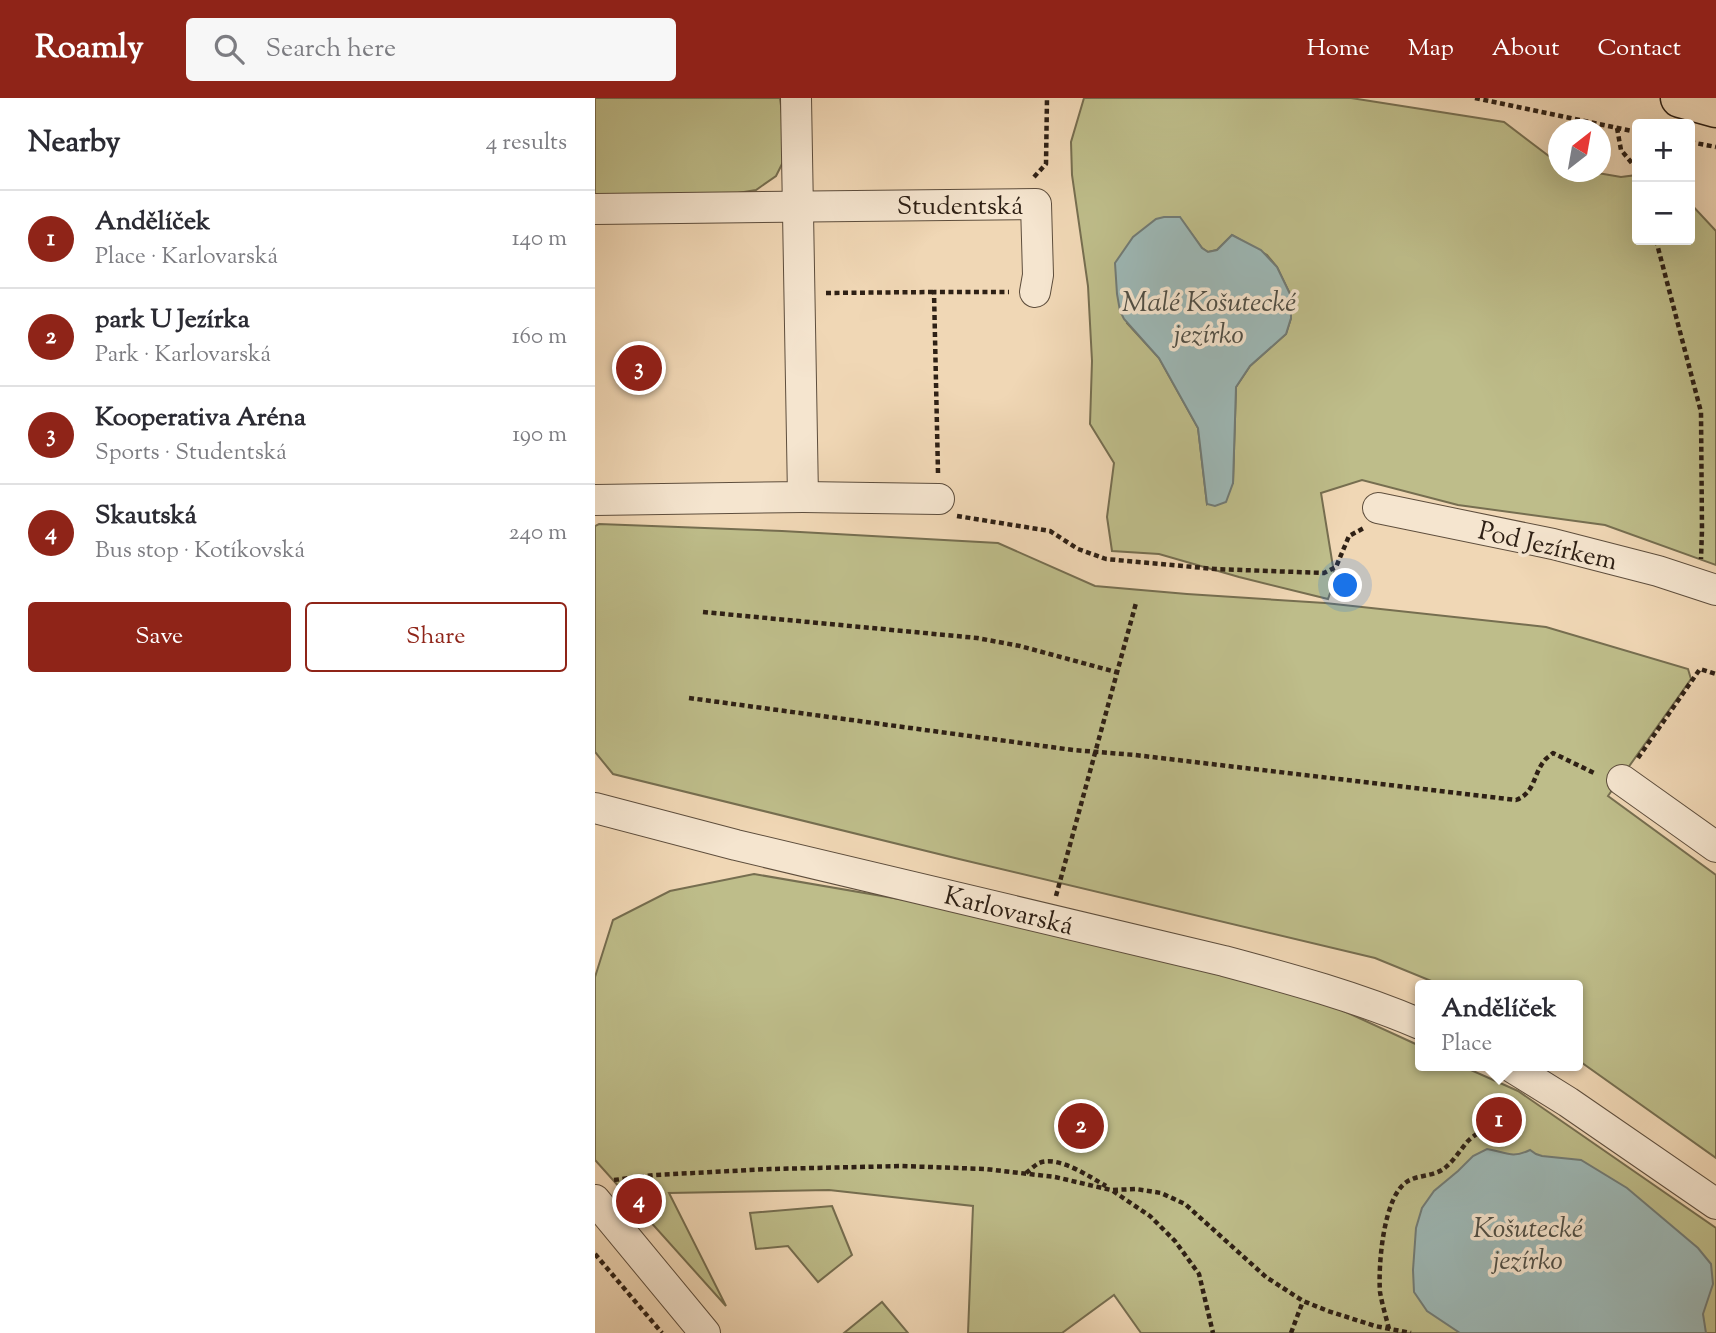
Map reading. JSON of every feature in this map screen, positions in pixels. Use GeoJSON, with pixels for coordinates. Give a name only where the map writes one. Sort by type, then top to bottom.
{"type":"FeatureCollection","features":[{"type":"Feature","properties":{"kind":"main road"},"geometry":{"type":"LineString","coordinates":[[1680,98],[1716,108]]}},
{"type":"Feature","properties":{"kind":"street"},"geometry":{"type":"LineString","coordinates":[[796,98],[803,497]]}},
{"type":"Feature","properties":{"kind":"street","name":"Studentská"},"geometry":{"type":"LineString","coordinates":[[595,209],[1036,204],[1038,275],[1035,292]]}},
{"type":"Feature","properties":{"kind":"street"},"geometry":{"type":"LineString","coordinates":[[595,500],[803,497],[939,499]]}},
{"type":"Feature","properties":{"kind":"street","name":"Pod Jezírkem"},"geometry":{"type":"LineString","coordinates":[[1378,508],[1553,544],[1658,571],[1709,577]]}},
{"type":"Feature","properties":{"kind":"street"},"geometry":{"type":"LineString","coordinates":[[1622,780],[1716,847]]}},
{"type":"Feature","properties":{"kind":"street","name":"Karlovarská"},"geometry":{"type":"LineString","coordinates":[[595,808],[736,845],[1302,982],[1415,1022]]}},
{"type":"Feature","properties":{"kind":"street"},"geometry":{"type":"LineString","coordinates":[[1518,1071],[1716,1203]]}},
{"type":"Feature","properties":{"kind":"street"},"geometry":{"type":"LineString","coordinates":[[599,1191],[705,1333]]}},
{"type":"Feature","properties":{"kind":"path"},"geometry":{"type":"LineString","coordinates":[[1010,204],[1046,164],[1047,98]]}},
{"type":"Feature","properties":{"kind":"path"},"geometry":{"type":"LineString","coordinates":[[1475,98],[1632,131]]}},
{"type":"Feature","properties":{"kind":"path"},"geometry":{"type":"LineString","coordinates":[[1617,128],[1621,150],[1632,162]]}},
{"type":"Feature","properties":{"kind":"path"},"geometry":{"type":"LineString","coordinates":[[1695,143],[1716,148]]}},
{"type":"Feature","properties":{"kind":"path"},"geometry":{"type":"LineString","coordinates":[[1656,245],[1701,412],[1700,556],[1709,577]]}},
{"type":"Feature","properties":{"kind":"path"},"geometry":{"type":"LineString","coordinates":[[934,292],[939,499],[957,516],[1050,531],[1078,549],[1106,559],[1216,569],[1324,573],[1336,567],[1349,537],[1367,526],[1378,508]]}},
{"type":"Feature","properties":{"kind":"path"},"geometry":{"type":"LineString","coordinates":[[799,294],[1035,292]]}},
{"type":"Feature","properties":{"kind":"path"},"geometry":{"type":"LineString","coordinates":[[1051,920],[1059,879],[1136,603]]}},
{"type":"Feature","properties":{"kind":"path"},"geometry":{"type":"LineString","coordinates":[[703,612],[977,638],[1020,646],[1116,672]]}},
{"type":"Feature","properties":{"kind":"path"},"geometry":{"type":"LineString","coordinates":[[689,698],[1073,750],[1148,756],[1516,800],[1525,796],[1534,784],[1543,761],[1553,753],[1604,779],[1622,780],[1700,669],[1716,674]]}},
{"type":"Feature","properties":{"kind":"path"},"geometry":{"type":"LineString","coordinates":[[1389,1329],[1381,1295],[1379,1269],[1392,1202],[1408,1181],[1437,1173],[1447,1166],[1472,1136],[1489,1126]]}},
{"type":"Feature","properties":{"kind":"path"},"geometry":{"type":"LineString","coordinates":[[1025,1174],[1041,1162],[1066,1165],[1150,1216],[1175,1241],[1199,1274],[1213,1333]]}},
{"type":"Feature","properties":{"kind":"path"},"geometry":{"type":"LineString","coordinates":[[599,1191],[654,1175],[902,1166],[985,1169],[1055,1177],[1111,1190],[1136,1189],[1161,1193],[1185,1204],[1266,1277],[1303,1301],[1375,1326],[1411,1333]]}},
{"type":"Feature","properties":{"kind":"path"},"geometry":{"type":"LineString","coordinates":[[595,1254],[662,1333]]}},
{"type":"Feature","properties":{"kind":"path"},"geometry":{"type":"LineString","coordinates":[[1291,1333],[1303,1301]]}},
{"type":"Feature","properties":{"kind":"shaded area"},"geometry":{"type":"Polygon","coordinates":[[[595,98],[780,98],[787,154],[776,176],[756,190],[732,194],[595,196],[595,98]]]}},
{"type":"Feature","properties":{"kind":"shaded area"},"geometry":{"type":"Polygon","coordinates":[[[1084,98],[1351,98],[1504,122],[1548,155],[1548,182],[1611,182],[1611,175],[1632,176],[1632,245],[1695,245],[1695,208],[1716,231],[1716,565],[1605,525],[1458,505],[1362,480],[1321,493],[1335,579],[1328,599],[1159,554],[1112,551],[1107,517],[1114,463],[1090,424],[1092,361],[1088,286],[1072,175],[1071,142],[1084,98]],[[1180,218],[1127,323],[1159,358],[1198,428],[1207,504],[1233,483],[1236,387],[1250,366],[1286,334],[1291,318],[1290,294],[1277,267],[1267,255],[1232,235],[1217,250],[1208,252],[1180,218]]]}},
{"type":"Feature","properties":{"kind":"shaded area"},"geometry":{"type":"Polygon","coordinates":[[[599,524],[782,531],[998,543],[1095,586],[1325,603],[1546,627],[1688,669],[1691,679],[1608,796],[1716,875],[1716,1158],[1583,1064],[1583,980],[1429,980],[1375,958],[613,774],[595,752],[595,526],[599,524]]]}},
{"type":"Feature","properties":{"kind":"shaded area"},"geometry":{"type":"Polygon","coordinates":[[[754,874],[975,912],[1311,996],[1415,1044],[1415,1071],[1473,1071],[1518,1091],[1716,1228],[1716,1333],[1141,1333],[1114,1295],[1062,1333],[968,1333],[973,1206],[829,1190],[669,1193],[726,1306],[595,1160],[595,977],[613,920],[670,891],[754,874]]]}},
{"type":"Feature","properties":{"kind":"shaded area"},"geometry":{"type":"Polygon","coordinates":[[[832,1206],[852,1255],[818,1282],[788,1246],[756,1249],[750,1213],[832,1206]]]}},
{"type":"Feature","properties":{"kind":"shaded area"},"geometry":{"type":"Polygon","coordinates":[[[882,1302],[908,1333],[844,1333],[882,1302]]]}},
{"type":"Feature","properties":{"kind":"water","name":"Malé Košutecké jezírko"},"geometry":{"type":"Polygon","coordinates":[[[1180,217],[1202,248],[1208,252],[1217,250],[1232,235],[1261,250],[1277,267],[1290,294],[1291,318],[1286,334],[1250,366],[1236,387],[1233,483],[1226,502],[1215,506],[1207,504],[1198,428],[1159,358],[1124,319],[1117,294],[1115,263],[1133,237],[1156,219],[1180,217]]]}},
{"type":"Feature","properties":{"kind":"water","name":"Košutecké jezírko"},"geometry":{"type":"Polygon","coordinates":[[[1487,1149],[1513,1154],[1530,1150],[1542,1156],[1581,1160],[1627,1188],[1698,1248],[1711,1264],[1713,1284],[1703,1314],[1706,1333],[1460,1333],[1427,1311],[1414,1292],[1416,1228],[1422,1208],[1434,1191],[1473,1156],[1487,1149]]]}},
{"type":"Feature","properties":{"kind":"place","name":"Kooperativa Aréna"},"geometry":{"type":"Point","coordinates":[639,368]}},
{"type":"Feature","properties":{"kind":"place","name":"Andělíček"},"geometry":{"type":"Point","coordinates":[1499,1120]}},
{"type":"Feature","properties":{"kind":"place","name":"park U Jezírka"},"geometry":{"type":"Point","coordinates":[1081,1126]}},
{"type":"Feature","properties":{"kind":"place","name":"Skautská"},"geometry":{"type":"Point","coordinates":[639,1201]}}]}
